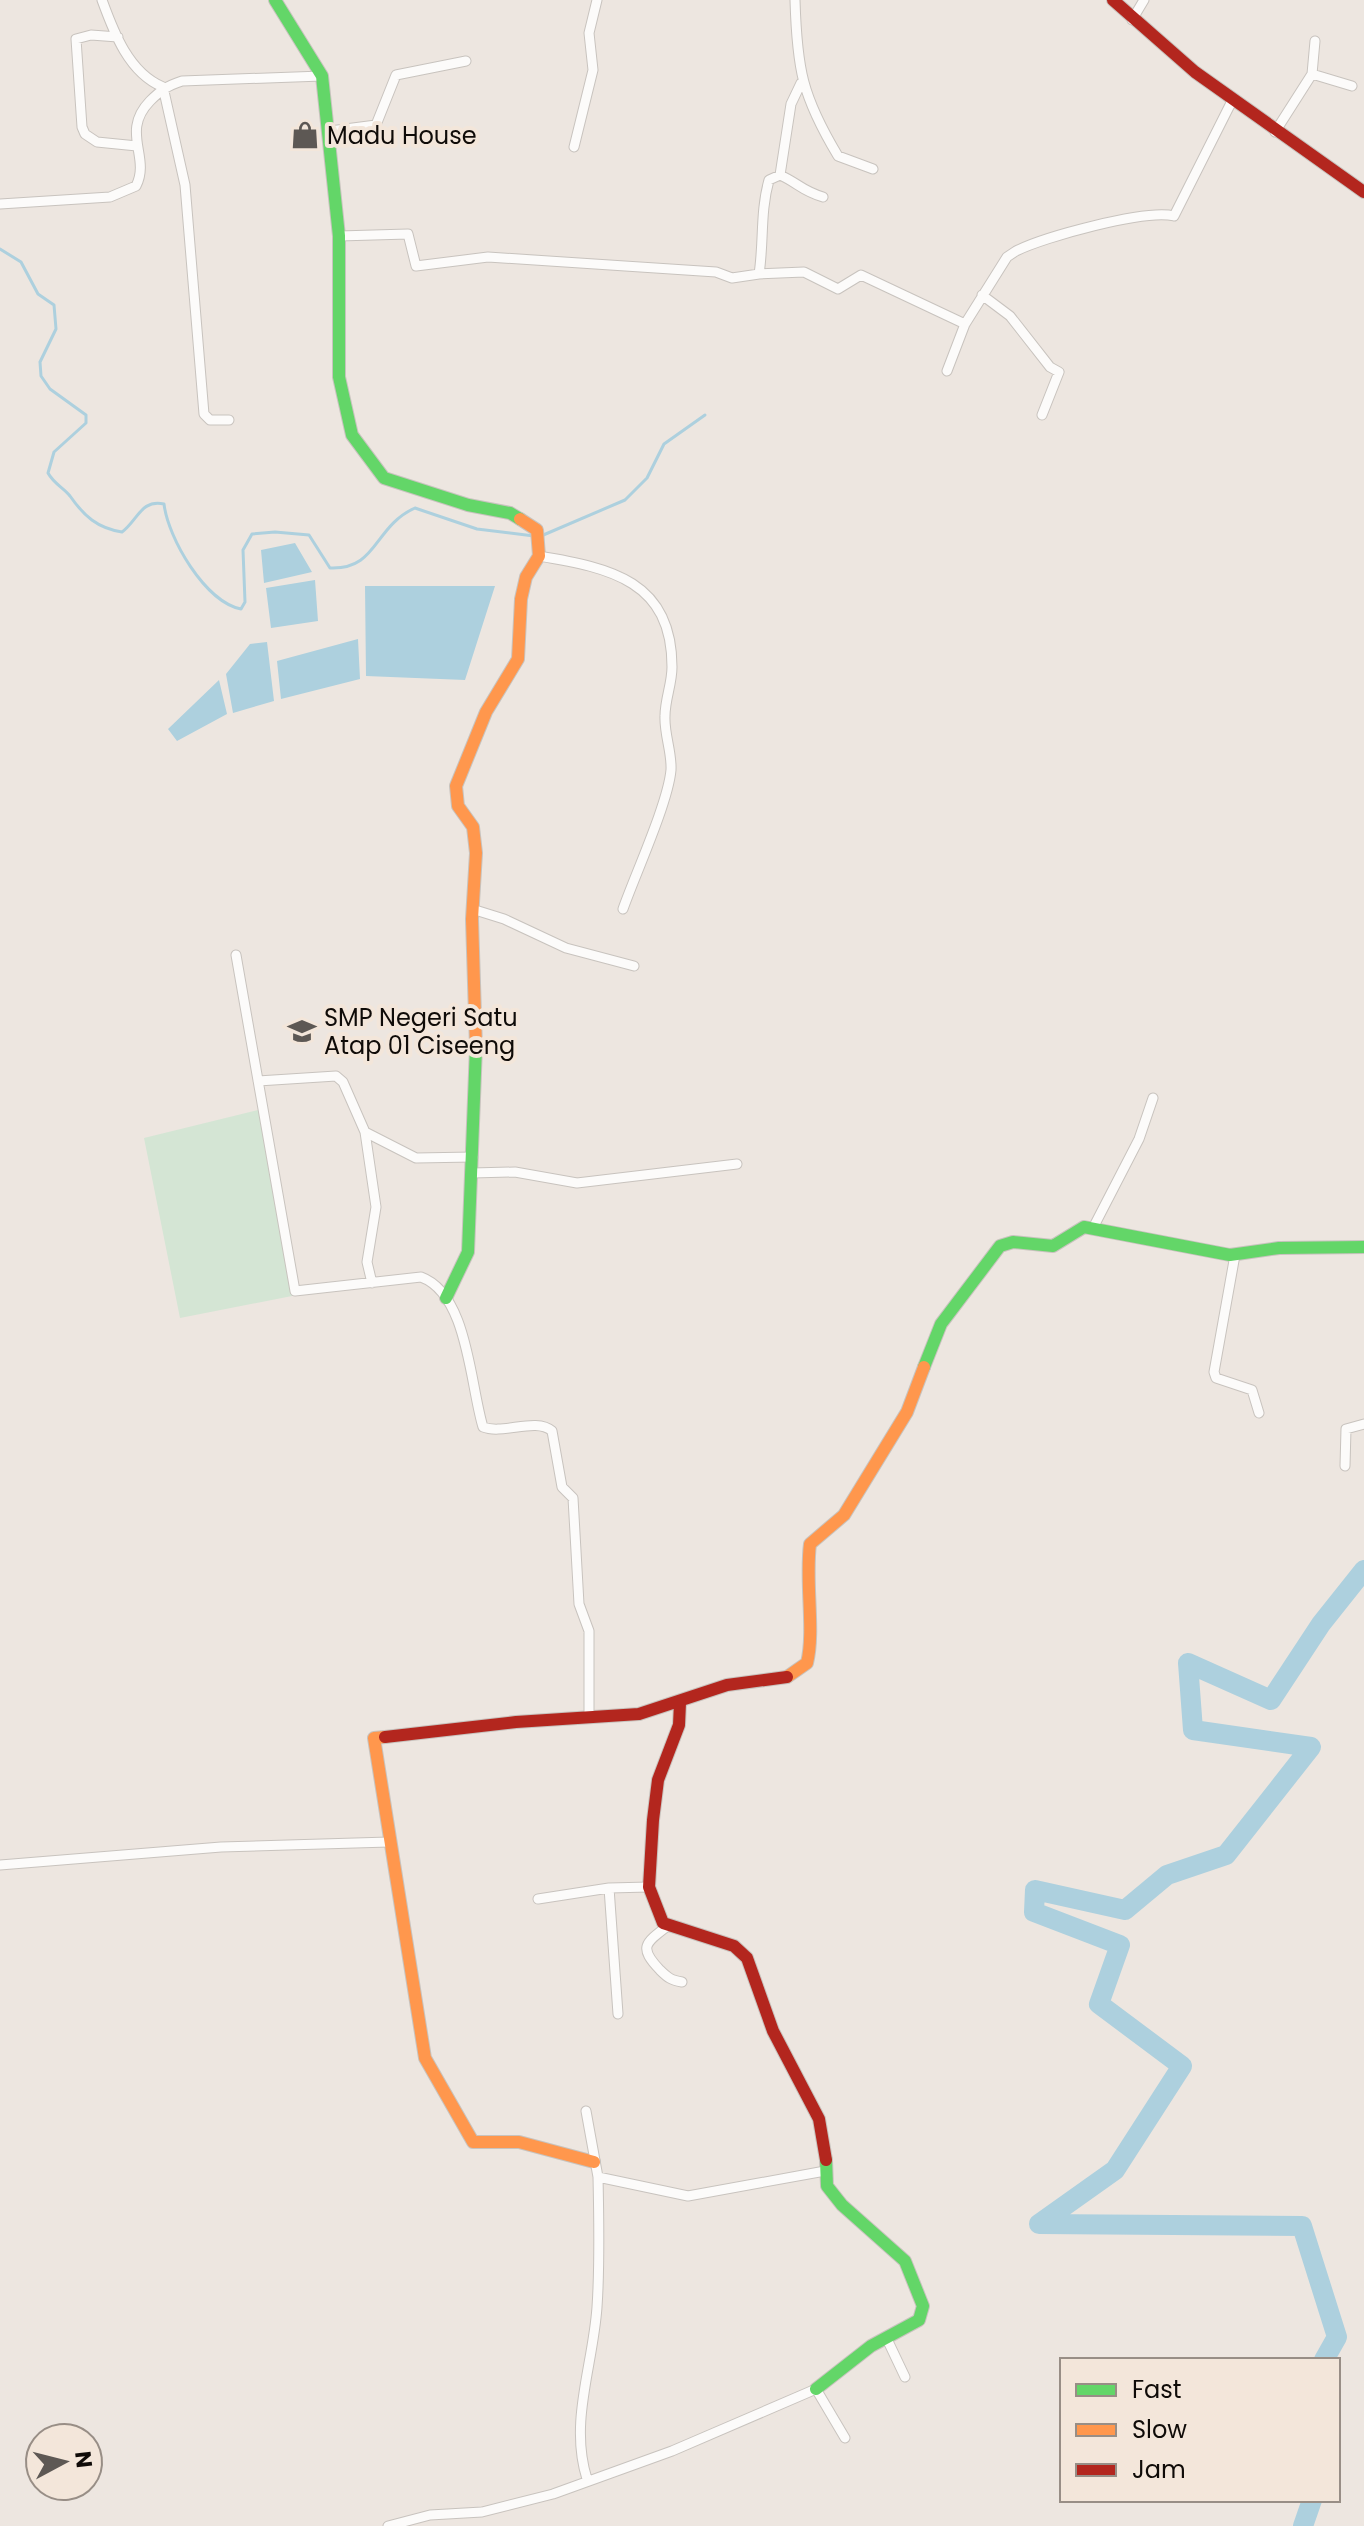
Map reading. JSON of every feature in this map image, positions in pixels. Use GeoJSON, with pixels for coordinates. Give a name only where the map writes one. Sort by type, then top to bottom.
{"type":"FeatureCollection","features":[{"type":"Feature","properties":{"kind":"street"},"geometry":{"type":"LineString","coordinates":[[102,0],[134,67],[151,82],[163,87]]}},
{"type":"Feature","properties":{"kind":"street"},"geometry":{"type":"LineString","coordinates":[[275,0],[322,76],[339,236],[339,377],[346,423],[375,469],[397,484],[468,505],[510,513],[537,530],[539,554],[526,577],[521,599],[518,659],[486,712],[456,786],[458,806],[469,819],[474,834],[477,869],[472,909],[477,1018],[467,1261],[446,1298]]}},
{"type":"Feature","properties":{"kind":"street"},"geometry":{"type":"LineString","coordinates":[[574,147],[593,70],[589,33],[597,0]]}},
{"type":"Feature","properties":{"kind":"street"},"geometry":{"type":"LineString","coordinates":[[795,0],[801,83],[838,156],[873,169]]}},
{"type":"Feature","properties":{"kind":"street"},"geometry":{"type":"LineString","coordinates":[[1113,0],[1132,20],[1275,132],[1364,192]]}},
{"type":"Feature","properties":{"kind":"street"},"geometry":{"type":"LineString","coordinates":[[1132,20],[1144,0]]}},
{"type":"Feature","properties":{"kind":"street"},"geometry":{"type":"LineString","coordinates":[[118,37],[91,35],[76,39],[82,127],[85,134],[97,142],[137,146]]}},
{"type":"Feature","properties":{"kind":"street"},"geometry":{"type":"LineString","coordinates":[[1275,132],[1312,74],[1315,41]]}},
{"type":"Feature","properties":{"kind":"street"},"geometry":{"type":"LineString","coordinates":[[330,131],[376,125],[396,75],[466,61]]}},
{"type":"Feature","properties":{"kind":"street"},"geometry":{"type":"LineString","coordinates":[[1312,74],[1352,86]]}},
{"type":"Feature","properties":{"kind":"street"},"geometry":{"type":"LineString","coordinates":[[0,204],[122,194],[136,186],[140,180],[134,133],[142,109],[163,87],[182,81],[322,76]]}},
{"type":"Feature","properties":{"kind":"street"},"geometry":{"type":"LineString","coordinates":[[780,175],[791,104],[801,83]]}},
{"type":"Feature","properties":{"kind":"street"},"geometry":{"type":"LineString","coordinates":[[163,87],[185,185],[204,414],[210,420],[229,420]]}},
{"type":"Feature","properties":{"kind":"street"},"geometry":{"type":"LineString","coordinates":[[947,371],[965,324],[1007,257],[1022,248],[1114,221],[1157,214],[1174,216],[1233,99]]}},
{"type":"Feature","properties":{"kind":"street"},"geometry":{"type":"LineString","coordinates":[[759,274],[763,250],[761,210],[769,180],[780,175],[794,181],[802,191],[823,197]]}},
{"type":"Feature","properties":{"kind":"street"},"geometry":{"type":"LineString","coordinates":[[339,236],[408,234],[416,266],[488,257],[716,272],[732,278],[804,272],[838,289],[861,275],[965,324]]}},
{"type":"Feature","properties":{"kind":"street"},"geometry":{"type":"LineString","coordinates":[[982,295],[1010,316],[1050,367],[1059,372],[1042,415]]}},
{"type":"Feature","properties":{"kind":"street"},"geometry":{"type":"LineString","coordinates":[[539,554],[571,562],[638,587],[656,602],[665,622],[672,667],[664,718],[670,777],[623,909]]}},
{"type":"Feature","properties":{"kind":"street"},"geometry":{"type":"LineString","coordinates":[[472,909],[504,919],[566,948],[634,966]]}},
{"type":"Feature","properties":{"kind":"street"},"geometry":{"type":"LineString","coordinates":[[236,955],[295,1291],[421,1277],[433,1282],[446,1298],[466,1351],[483,1427],[492,1430],[540,1426],[552,1431],[562,1487],[573,1498],[579,1604],[589,1631],[589,1718]]}},
{"type":"Feature","properties":{"kind":"street"},"geometry":{"type":"LineString","coordinates":[[258,1081],[336,1076],[343,1082],[365,1132],[376,1207],[367,1262],[372,1283]]}},
{"type":"Feature","properties":{"kind":"street"},"geometry":{"type":"LineString","coordinates":[[1093,1228],[1139,1139],[1153,1098]]}},
{"type":"Feature","properties":{"kind":"street"},"geometry":{"type":"LineString","coordinates":[[365,1132],[416,1158],[473,1157]]}},
{"type":"Feature","properties":{"kind":"street"},"geometry":{"type":"LineString","coordinates":[[472,1173],[515,1172],[577,1183],[737,1164]]}},
{"type":"Feature","properties":{"kind":"street"},"geometry":{"type":"LineString","coordinates":[[594,2162],[519,2142],[473,2142],[425,2058],[374,1738],[516,1722],[639,1714],[727,1685],[791,1676],[807,1663],[810,1651],[806,1563],[810,1544],[844,1515],[898,1426],[945,1318],[1000,1246],[1013,1242],[1053,1246],[1076,1229],[1093,1228],[1147,1241],[1235,1255],[1279,1248],[1364,1247]]}},
{"type":"Feature","properties":{"kind":"street"},"geometry":{"type":"LineString","coordinates":[[1235,1255],[1215,1376],[1252,1390],[1259,1413]]}},
{"type":"Feature","properties":{"kind":"street"},"geometry":{"type":"LineString","coordinates":[[1345,1466],[1346,1429],[1364,1424]]}},
{"type":"Feature","properties":{"kind":"street"},"geometry":{"type":"LineString","coordinates":[[388,2526],[430,2515],[482,2512],[553,2494],[587,2479],[672,2451],[816,2389],[886,2337],[922,2315],[910,2269],[830,2192],[819,2119],[773,2031],[747,1958],[734,1946],[669,1925],[658,1915],[649,1887],[658,1779],[682,1721],[680,1703]]}},
{"type":"Feature","properties":{"kind":"street"},"geometry":{"type":"LineString","coordinates":[[0,1865],[221,1847],[389,1842]]}},
{"type":"Feature","properties":{"kind":"street"},"geometry":{"type":"LineString","coordinates":[[538,1899],[609,1888],[649,1887]]}},
{"type":"Feature","properties":{"kind":"street"},"geometry":{"type":"LineString","coordinates":[[609,1888],[618,2014]]}},
{"type":"Feature","properties":{"kind":"street"},"geometry":{"type":"LineString","coordinates":[[669,1925],[650,1939],[646,1952],[649,1961],[668,1979],[682,1982]]}},
{"type":"Feature","properties":{"kind":"street"},"geometry":{"type":"LineString","coordinates":[[586,2111],[598,2177],[598,2306],[578,2430],[579,2454],[587,2479]]}},
{"type":"Feature","properties":{"kind":"street"},"geometry":{"type":"LineString","coordinates":[[598,2177],[688,2196],[825,2171]]}},
{"type":"Feature","properties":{"kind":"street"},"geometry":{"type":"LineString","coordinates":[[886,2337],[905,2377]]}},
{"type":"Feature","properties":{"kind":"street"},"geometry":{"type":"LineString","coordinates":[[816,2389],[845,2438]]}},
{"type":"Feature","properties":{"kind":"green space"},"geometry":{"type":"Polygon","coordinates":[[[262,1109],[292,1296],[180,1318],[144,1138],[262,1109]]]}},
{"type":"Feature","properties":{"kind":"water"},"geometry":{"type":"Polygon","coordinates":[[[295,543],[312,572],[264,583],[261,550],[295,543]]]}},
{"type":"Feature","properties":{"kind":"water"},"geometry":{"type":"Polygon","coordinates":[[[315,580],[318,621],[271,628],[266,588],[315,580]]]}},
{"type":"Feature","properties":{"kind":"water"},"geometry":{"type":"Polygon","coordinates":[[[365,586],[495,586],[465,680],[366,676],[365,586]]]}},
{"type":"Feature","properties":{"kind":"water"},"geometry":{"type":"Polygon","coordinates":[[[358,639],[360,679],[281,699],[277,661],[358,639]]]}},
{"type":"Feature","properties":{"kind":"water"},"geometry":{"type":"Polygon","coordinates":[[[267,642],[274,701],[233,713],[226,674],[250,644],[267,642]]]}},
{"type":"Feature","properties":{"kind":"water"},"geometry":{"type":"Polygon","coordinates":[[[219,680],[227,714],[177,741],[168,729],[219,680]]]}},
{"type":"Feature","properties":{"kind":"waterway"},"geometry":{"type":"LineString","coordinates":[[0,249],[21,262],[38,294],[54,305],[56,329],[40,362],[41,376],[50,389],[86,415],[86,423],[54,452],[48,473],[50,477],[86,515],[113,530],[122,532],[145,507],[164,504],[173,534],[190,567],[214,594],[228,604],[241,609],[245,602],[243,550],[252,534],[275,532],[309,535],[330,568],[358,562],[401,516],[415,508],[477,529],[534,536]]}},
{"type":"Feature","properties":{"kind":"waterway"},"geometry":{"type":"LineString","coordinates":[[541,536],[625,500],[647,478],[664,444],[705,415]]}},
{"type":"Feature","properties":{"kind":"waterway"},"geometry":{"type":"LineString","coordinates":[[1325,2358],[1337,2337],[1302,2226],[1039,2224],[1115,2170],[1182,2066],[1099,2004],[1120,1945],[1034,1912],[1035,1890],[1125,1910],[1167,1875],[1226,1855],[1311,1747],[1193,1730],[1188,1663],[1271,1700],[1321,1624],[1364,1570]]}},
{"type":"Feature","properties":{"kind":"waterway"},"geometry":{"type":"LineString","coordinates":[[1303,2526],[1311,2502]]}},
{"type":"Feature","properties":{"kind":"traffic: fast"},"geometry":{"type":"LineString","coordinates":[[275,0],[322,76],[339,236],[339,377],[352,435],[384,478],[468,505],[510,513],[520,519]]}},
{"type":"Feature","properties":{"kind":"traffic: fast"},"geometry":{"type":"LineString","coordinates":[[446,1298],[468,1252],[476,1047]]}},
{"type":"Feature","properties":{"kind":"traffic: fast"},"geometry":{"type":"LineString","coordinates":[[924,1367],[941,1324],[1000,1246],[1013,1242],[1053,1246],[1084,1227],[1230,1255],[1279,1248],[1364,1247]]}},
{"type":"Feature","properties":{"kind":"traffic: fast"},"geometry":{"type":"LineString","coordinates":[[816,2389],[871,2346],[919,2320],[923,2306],[905,2261],[842,2205],[827,2186],[826,2160]]}},
{"type":"Feature","properties":{"kind":"traffic: slow"},"geometry":{"type":"LineString","coordinates":[[476,1047],[472,919],[476,853],[473,827],[458,806],[456,786],[486,712],[518,659],[521,599],[526,577],[539,556],[537,530],[520,519]]}},
{"type":"Feature","properties":{"kind":"traffic: slow"},"geometry":{"type":"LineString","coordinates":[[787,1677],[807,1663],[810,1544],[844,1515],[907,1412],[924,1367]]}},
{"type":"Feature","properties":{"kind":"traffic: slow"},"geometry":{"type":"LineString","coordinates":[[385,1737],[374,1738],[425,2058],[473,2142],[519,2142],[594,2162]]}},
{"type":"Feature","properties":{"kind":"traffic: jam"},"geometry":{"type":"LineString","coordinates":[[1113,0],[1195,72],[1364,192]]}},
{"type":"Feature","properties":{"kind":"traffic: jam"},"geometry":{"type":"LineString","coordinates":[[385,1737],[516,1722],[639,1714],[727,1685],[787,1677]]}},
{"type":"Feature","properties":{"kind":"traffic: jam"},"geometry":{"type":"LineString","coordinates":[[680,1703],[679,1725],[658,1780],[649,1887],[663,1923],[734,1946],[747,1958],[773,2031],[819,2119],[826,2160]]}},
{"type":"Feature","properties":{"kind":"place","name":"Madu House"},"geometry":{"type":"Point","coordinates":[305,135]}},
{"type":"Feature","properties":{"kind":"place","name":"SMP Negeri Satu Atap 01 Ciseeng"},"geometry":{"type":"Point","coordinates":[302,1031]}}]}
